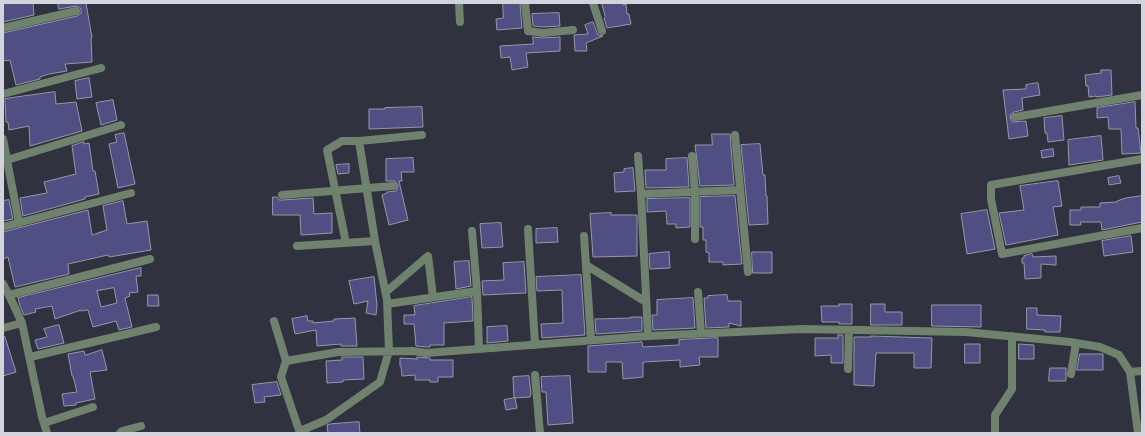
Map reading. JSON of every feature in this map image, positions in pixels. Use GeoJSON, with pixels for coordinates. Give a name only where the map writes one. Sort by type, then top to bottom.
{"type":"FeatureCollection","features":[{"type":"Feature","properties":{"kind":"street"},"geometry":{"type":"LineString","coordinates":[[459,3],[460,22]]}},
{"type":"Feature","properties":{"kind":"street"},"geometry":{"type":"LineString","coordinates":[[525,3],[528,31],[543,33],[573,30]]}},
{"type":"Feature","properties":{"kind":"street"},"geometry":{"type":"LineString","coordinates":[[593,3],[602,32]]}},
{"type":"Feature","properties":{"kind":"street"},"geometry":{"type":"LineString","coordinates":[[3,28],[76,11]]}},
{"type":"Feature","properties":{"kind":"street"},"geometry":{"type":"LineString","coordinates":[[3,94],[101,68]]}},
{"type":"Feature","properties":{"kind":"street"},"geometry":{"type":"LineString","coordinates":[[1015,117],[1142,95]]}},
{"type":"Feature","properties":{"kind":"street"},"geometry":{"type":"LineString","coordinates":[[7,160],[121,125]]}},
{"type":"Feature","properties":{"kind":"street"},"geometry":{"type":"LineString","coordinates":[[346,243],[327,150],[342,141],[359,141],[422,135]]}},
{"type":"Feature","properties":{"kind":"street"},"geometry":{"type":"LineString","coordinates":[[735,135],[748,272]]}},
{"type":"Feature","properties":{"kind":"street"},"geometry":{"type":"LineString","coordinates":[[3,139],[19,223]]}},
{"type":"Feature","properties":{"kind":"street"},"geometry":{"type":"LineString","coordinates":[[274,321],[286,361],[281,377],[300,432],[326,420],[380,382],[389,351],[388,304],[375,241],[359,141]]}},
{"type":"Feature","properties":{"kind":"street"},"geometry":{"type":"LineString","coordinates":[[638,156],[648,336]]}},
{"type":"Feature","properties":{"kind":"street"},"geometry":{"type":"LineString","coordinates":[[692,156],[695,192],[695,239]]}},
{"type":"Feature","properties":{"kind":"street"},"geometry":{"type":"LineString","coordinates":[[1142,159],[991,185],[991,199],[1002,254],[1142,228]]}},
{"type":"Feature","properties":{"kind":"street"},"geometry":{"type":"LineString","coordinates":[[282,195],[393,186]]}},
{"type":"Feature","properties":{"kind":"street"},"geometry":{"type":"LineString","coordinates":[[641,194],[740,190]]}},
{"type":"Feature","properties":{"kind":"street"},"geometry":{"type":"LineString","coordinates":[[3,227],[131,193]]}},
{"type":"Feature","properties":{"kind":"street"},"geometry":{"type":"LineString","coordinates":[[528,229],[535,345]]}},
{"type":"Feature","properties":{"kind":"street"},"geometry":{"type":"LineString","coordinates":[[472,231],[480,348]]}},
{"type":"Feature","properties":{"kind":"street"},"geometry":{"type":"LineString","coordinates":[[584,236],[591,340]]}},
{"type":"Feature","properties":{"kind":"street"},"geometry":{"type":"LineString","coordinates":[[297,246],[375,241]]}},
{"type":"Feature","properties":{"kind":"street"},"geometry":{"type":"LineString","coordinates":[[386,292],[428,256],[433,298]]}},
{"type":"Feature","properties":{"kind":"street"},"geometry":{"type":"LineString","coordinates":[[9,295],[150,259]]}},
{"type":"Feature","properties":{"kind":"street"},"geometry":{"type":"LineString","coordinates":[[586,265],[646,302]]}},
{"type":"Feature","properties":{"kind":"street"},"geometry":{"type":"LineString","coordinates":[[3,284],[22,323],[47,433]]}},
{"type":"Feature","properties":{"kind":"street"},"geometry":{"type":"LineString","coordinates":[[388,304],[477,291]]}},
{"type":"Feature","properties":{"kind":"street"},"geometry":{"type":"LineString","coordinates":[[698,292],[701,333]]}},
{"type":"Feature","properties":{"kind":"street"},"geometry":{"type":"LineString","coordinates":[[3,328],[22,323]]}},
{"type":"Feature","properties":{"kind":"street"},"geometry":{"type":"LineString","coordinates":[[30,357],[156,328]]}},
{"type":"Feature","properties":{"kind":"street"},"geometry":{"type":"LineString","coordinates":[[286,361],[338,352],[426,352],[701,333],[803,329],[966,332],[1076,343],[1100,347],[1118,355],[1130,372],[1138,433]]}},
{"type":"Feature","properties":{"kind":"street"},"geometry":{"type":"LineString","coordinates":[[848,369],[849,330]]}},
{"type":"Feature","properties":{"kind":"street"},"geometry":{"type":"LineString","coordinates":[[995,433],[995,414],[1012,389],[1012,336]]}},
{"type":"Feature","properties":{"kind":"street"},"geometry":{"type":"LineString","coordinates":[[1071,374],[1076,343]]}},
{"type":"Feature","properties":{"kind":"street"},"geometry":{"type":"LineString","coordinates":[[1130,372],[1142,371]]}},
{"type":"Feature","properties":{"kind":"street"},"geometry":{"type":"LineString","coordinates":[[535,375],[540,433]]}},
{"type":"Feature","properties":{"kind":"street"},"geometry":{"type":"LineString","coordinates":[[44,423],[93,407]]}},
{"type":"Feature","properties":{"kind":"street"},"geometry":{"type":"LineString","coordinates":[[120,433],[122,431],[141,426]]}},
{"type":"Feature","properties":{"kind":"building"},"geometry":{"type":"Polygon","coordinates":[[[3,3],[33,3],[34,15],[3,22],[3,3]]]}},
{"type":"Feature","properties":{"kind":"building"},"geometry":{"type":"Polygon","coordinates":[[[58,3],[86,3],[92,38],[92,62],[65,64],[67,71],[49,74],[40,77],[40,79],[16,85],[10,60],[3,61],[3,33],[77,16],[81,13],[81,9],[77,6],[59,9],[58,3]]]}},
{"type":"Feature","properties":{"kind":"building"},"geometry":{"type":"Polygon","coordinates":[[[503,3],[520,3],[522,28],[497,30],[496,19],[503,18],[503,3]]]}},
{"type":"Feature","properties":{"kind":"building"},"geometry":{"type":"Polygon","coordinates":[[[602,3],[626,4],[627,14],[629,14],[631,24],[607,28],[602,3]]]}},
{"type":"Feature","properties":{"kind":"building"},"geometry":{"type":"Polygon","coordinates":[[[559,13],[560,26],[533,26],[532,14],[559,13]]]}},
{"type":"Feature","properties":{"kind":"building"},"geometry":{"type":"Polygon","coordinates":[[[593,22],[598,35],[603,36],[586,43],[587,51],[575,51],[574,35],[588,34],[585,25],[593,22]]]}},
{"type":"Feature","properties":{"kind":"building"},"geometry":{"type":"Polygon","coordinates":[[[533,37],[560,37],[560,51],[526,53],[528,67],[512,70],[510,57],[501,58],[500,46],[533,44],[533,37]]]}},
{"type":"Feature","properties":{"kind":"building"},"geometry":{"type":"Polygon","coordinates":[[[1101,70],[1111,70],[1112,95],[1089,97],[1085,75],[1101,73],[1101,70]]]}},
{"type":"Feature","properties":{"kind":"building"},"geometry":{"type":"Polygon","coordinates":[[[89,78],[92,97],[77,99],[75,81],[89,78]]]}},
{"type":"Feature","properties":{"kind":"building"},"geometry":{"type":"Polygon","coordinates":[[[1038,83],[1040,95],[1022,98],[1023,110],[1014,112],[1010,115],[1013,122],[1026,121],[1028,136],[1009,139],[1003,90],[1026,89],[1026,85],[1038,83]]]}},
{"type":"Feature","properties":{"kind":"building"},"geometry":{"type":"Polygon","coordinates":[[[55,92],[56,104],[76,102],[82,131],[30,146],[29,126],[9,130],[8,122],[6,122],[5,99],[55,92]]]}},
{"type":"Feature","properties":{"kind":"building"},"geometry":{"type":"Polygon","coordinates":[[[113,100],[117,120],[101,125],[96,103],[113,100]]]}},
{"type":"Feature","properties":{"kind":"building"},"geometry":{"type":"Polygon","coordinates":[[[1135,102],[1136,128],[1138,128],[1141,153],[1122,154],[1121,129],[1109,129],[1108,117],[1097,118],[1097,108],[1135,102]]]}},
{"type":"Feature","properties":{"kind":"building"},"geometry":{"type":"Polygon","coordinates":[[[422,107],[423,127],[369,129],[369,109],[422,107]]]}},
{"type":"Feature","properties":{"kind":"building"},"geometry":{"type":"Polygon","coordinates":[[[1062,116],[1064,140],[1048,142],[1047,133],[1045,133],[1044,118],[1062,116]]]}},
{"type":"Feature","properties":{"kind":"building"},"geometry":{"type":"Polygon","coordinates":[[[124,133],[135,184],[118,188],[109,144],[117,142],[115,135],[124,133]]]}},
{"type":"Feature","properties":{"kind":"building"},"geometry":{"type":"Polygon","coordinates":[[[712,134],[730,134],[734,185],[700,186],[695,145],[712,145],[712,134]]]}},
{"type":"Feature","properties":{"kind":"building"},"geometry":{"type":"Polygon","coordinates":[[[1101,136],[1103,160],[1069,165],[1068,140],[1101,136]]]}},
{"type":"Feature","properties":{"kind":"building"},"geometry":{"type":"Polygon","coordinates":[[[84,142],[84,144],[89,143],[93,171],[95,171],[99,194],[23,216],[20,198],[47,193],[44,182],[76,174],[72,146],[84,142]]]}},
{"type":"Feature","properties":{"kind":"building"},"geometry":{"type":"Polygon","coordinates":[[[760,144],[763,175],[765,175],[768,224],[749,225],[741,145],[760,144]]]}},
{"type":"Feature","properties":{"kind":"building"},"geometry":{"type":"Polygon","coordinates":[[[1053,149],[1054,156],[1042,158],[1041,151],[1053,149]]]}},
{"type":"Feature","properties":{"kind":"building"},"geometry":{"type":"Polygon","coordinates":[[[413,158],[414,172],[401,172],[402,181],[399,181],[408,220],[389,225],[382,195],[387,192],[396,191],[398,186],[395,181],[386,181],[386,159],[413,158]]]}},
{"type":"Feature","properties":{"kind":"building"},"geometry":{"type":"Polygon","coordinates":[[[687,158],[689,187],[646,188],[645,170],[666,170],[666,159],[687,158]]]}},
{"type":"Feature","properties":{"kind":"building"},"geometry":{"type":"Polygon","coordinates":[[[349,164],[349,173],[338,174],[336,165],[349,164]]]}},
{"type":"Feature","properties":{"kind":"building"},"geometry":{"type":"Polygon","coordinates":[[[633,168],[635,191],[615,192],[614,173],[624,172],[624,169],[633,168]]]}},
{"type":"Feature","properties":{"kind":"building"},"geometry":{"type":"Polygon","coordinates":[[[1119,176],[1121,183],[1109,185],[1108,178],[1119,176]]]}},
{"type":"Feature","properties":{"kind":"building"},"geometry":{"type":"Polygon","coordinates":[[[1058,181],[1062,206],[1053,207],[1058,235],[1006,245],[999,213],[1024,210],[1020,186],[1058,181]]]}},
{"type":"Feature","properties":{"kind":"building"},"geometry":{"type":"Polygon","coordinates":[[[735,196],[742,264],[723,265],[723,262],[709,262],[709,253],[706,252],[706,240],[703,240],[703,227],[700,227],[700,197],[735,196]]]}},
{"type":"Feature","properties":{"kind":"building"},"geometry":{"type":"Polygon","coordinates":[[[1142,196],[1142,222],[1102,230],[1101,222],[1080,222],[1081,225],[1070,225],[1070,210],[1081,210],[1081,207],[1100,207],[1100,203],[1117,202],[1126,198],[1142,196]]]}},
{"type":"Feature","properties":{"kind":"building"},"geometry":{"type":"Polygon","coordinates":[[[273,197],[277,197],[279,200],[313,198],[314,214],[332,213],[332,233],[301,235],[300,215],[273,215],[273,197]]]}},
{"type":"Feature","properties":{"kind":"building"},"geometry":{"type":"Polygon","coordinates":[[[690,198],[690,227],[676,228],[676,224],[667,224],[666,211],[647,212],[647,199],[690,198]]]}},
{"type":"Feature","properties":{"kind":"building"},"geometry":{"type":"Polygon","coordinates":[[[9,200],[13,219],[3,221],[3,201],[9,200]]]}},
{"type":"Feature","properties":{"kind":"building"},"geometry":{"type":"Polygon","coordinates":[[[123,201],[127,224],[147,221],[151,250],[109,257],[108,255],[68,264],[69,274],[15,287],[8,257],[3,259],[3,232],[88,210],[92,235],[107,230],[103,206],[123,201]]]}},
{"type":"Feature","properties":{"kind":"building"},"geometry":{"type":"Polygon","coordinates":[[[987,210],[995,249],[967,254],[961,214],[987,210]]]}},
{"type":"Feature","properties":{"kind":"building"},"geometry":{"type":"Polygon","coordinates":[[[611,213],[611,215],[637,215],[637,256],[593,257],[590,214],[611,213]]]}},
{"type":"Feature","properties":{"kind":"building"},"geometry":{"type":"Polygon","coordinates":[[[501,223],[503,247],[482,248],[480,224],[501,223]]]}},
{"type":"Feature","properties":{"kind":"building"},"geometry":{"type":"Polygon","coordinates":[[[557,228],[558,242],[536,243],[536,229],[557,228]]]}},
{"type":"Feature","properties":{"kind":"building"},"geometry":{"type":"Polygon","coordinates":[[[1131,236],[1133,252],[1104,256],[1102,241],[1131,236]]]}},
{"type":"Feature","properties":{"kind":"building"},"geometry":{"type":"Polygon","coordinates":[[[669,252],[670,268],[650,269],[649,254],[669,252]]]}},
{"type":"Feature","properties":{"kind":"building"},"geometry":{"type":"Polygon","coordinates":[[[752,252],[772,252],[772,273],[753,273],[752,252]]]}},
{"type":"Feature","properties":{"kind":"building"},"geometry":{"type":"Polygon","coordinates":[[[1032,254],[1033,257],[1056,256],[1056,265],[1041,264],[1041,278],[1025,279],[1024,263],[1022,263],[1022,258],[1032,254]]]}},
{"type":"Feature","properties":{"kind":"building"},"geometry":{"type":"Polygon","coordinates":[[[469,261],[471,286],[456,289],[454,262],[469,261]]]}},
{"type":"Feature","properties":{"kind":"building"},"geometry":{"type":"Polygon","coordinates":[[[524,262],[526,293],[483,295],[482,281],[504,280],[503,263],[524,262]]]}},
{"type":"Feature","properties":{"kind":"building"},"geometry":{"type":"Polygon","coordinates":[[[141,268],[141,276],[136,276],[138,292],[129,293],[130,296],[125,298],[132,327],[119,330],[116,321],[93,327],[88,310],[81,310],[55,319],[52,306],[35,309],[36,312],[24,315],[18,298],[141,268]],[[114,288],[97,291],[101,307],[117,303],[114,288]]]}},
{"type":"Feature","properties":{"kind":"building"},"geometry":{"type":"Polygon","coordinates":[[[581,275],[585,335],[542,338],[541,324],[563,323],[562,290],[537,291],[536,277],[581,275]]]}},
{"type":"Feature","properties":{"kind":"building"},"geometry":{"type":"Polygon","coordinates":[[[374,277],[377,305],[376,315],[366,313],[368,301],[354,304],[349,281],[374,277]]]}},
{"type":"Feature","properties":{"kind":"building"},"geometry":{"type":"Polygon","coordinates":[[[148,295],[158,295],[159,306],[148,306],[148,295]]]}},
{"type":"Feature","properties":{"kind":"building"},"geometry":{"type":"Polygon","coordinates":[[[727,295],[728,301],[741,301],[741,326],[729,323],[729,327],[706,328],[704,298],[708,298],[708,296],[727,295]]]}},
{"type":"Feature","properties":{"kind":"building"},"geometry":{"type":"Polygon","coordinates":[[[472,297],[473,321],[444,323],[444,345],[430,345],[430,347],[416,346],[414,324],[404,324],[404,315],[415,315],[414,306],[472,297]]]}},
{"type":"Feature","properties":{"kind":"building"},"geometry":{"type":"Polygon","coordinates":[[[693,298],[695,328],[653,330],[652,315],[657,315],[657,300],[693,298]]]}},
{"type":"Feature","properties":{"kind":"building"},"geometry":{"type":"Polygon","coordinates":[[[839,304],[852,304],[852,324],[822,322],[821,306],[839,306],[839,304]]]}},
{"type":"Feature","properties":{"kind":"building"},"geometry":{"type":"Polygon","coordinates":[[[871,304],[885,304],[885,312],[902,312],[902,325],[871,325],[871,304]]]}},
{"type":"Feature","properties":{"kind":"building"},"geometry":{"type":"Polygon","coordinates":[[[932,305],[981,305],[981,327],[932,326],[932,305]]]}},
{"type":"Feature","properties":{"kind":"building"},"geometry":{"type":"Polygon","coordinates":[[[1027,308],[1037,308],[1037,315],[1061,316],[1060,332],[1045,332],[1045,330],[1027,329],[1027,308]]]}},
{"type":"Feature","properties":{"kind":"building"},"geometry":{"type":"Polygon","coordinates":[[[307,316],[308,321],[313,321],[313,323],[334,321],[334,319],[355,318],[357,346],[341,346],[341,344],[317,346],[316,330],[295,334],[292,319],[307,316]]]}},
{"type":"Feature","properties":{"kind":"building"},"geometry":{"type":"Polygon","coordinates":[[[642,317],[642,331],[596,334],[595,319],[642,317]]]}},
{"type":"Feature","properties":{"kind":"building"},"geometry":{"type":"Polygon","coordinates":[[[59,325],[64,343],[38,349],[35,340],[47,337],[44,329],[59,325]]]}},
{"type":"Feature","properties":{"kind":"building"},"geometry":{"type":"Polygon","coordinates":[[[507,326],[508,341],[487,343],[487,327],[507,326]]]}},
{"type":"Feature","properties":{"kind":"building"},"geometry":{"type":"Polygon","coordinates":[[[838,335],[843,335],[843,363],[831,363],[831,355],[815,356],[815,338],[838,338],[838,335]]]}},
{"type":"Feature","properties":{"kind":"building"},"geometry":{"type":"Polygon","coordinates":[[[871,336],[932,338],[931,368],[914,368],[914,353],[876,353],[874,386],[854,385],[854,337],[871,336]]]}},
{"type":"Feature","properties":{"kind":"building"},"geometry":{"type":"Polygon","coordinates":[[[5,337],[16,372],[3,376],[3,338],[5,337]]]}},
{"type":"Feature","properties":{"kind":"building"},"geometry":{"type":"Polygon","coordinates":[[[718,338],[718,357],[699,357],[700,365],[680,367],[680,360],[643,362],[643,377],[623,379],[622,362],[606,362],[606,372],[588,372],[588,346],[642,342],[643,347],[679,345],[679,340],[718,338]]]}},
{"type":"Feature","properties":{"kind":"building"},"geometry":{"type":"Polygon","coordinates":[[[965,344],[980,344],[980,363],[965,363],[965,344]]]}},
{"type":"Feature","properties":{"kind":"building"},"geometry":{"type":"Polygon","coordinates":[[[1019,344],[1034,345],[1034,359],[1019,359],[1019,344]]]}},
{"type":"Feature","properties":{"kind":"building"},"geometry":{"type":"Polygon","coordinates":[[[102,350],[107,370],[90,372],[95,399],[76,403],[76,405],[64,406],[62,394],[77,392],[68,354],[84,351],[85,355],[102,350]]]}},
{"type":"Feature","properties":{"kind":"building"},"geometry":{"type":"Polygon","coordinates":[[[1080,354],[1103,354],[1103,370],[1077,370],[1080,354]]]}},
{"type":"Feature","properties":{"kind":"building"},"geometry":{"type":"Polygon","coordinates":[[[342,357],[363,357],[364,379],[343,380],[343,382],[327,383],[326,361],[342,360],[342,357]]]}},
{"type":"Feature","properties":{"kind":"building"},"geometry":{"type":"Polygon","coordinates":[[[417,357],[430,358],[430,360],[453,360],[453,377],[438,377],[438,382],[430,382],[430,380],[415,380],[415,375],[402,376],[400,358],[417,359],[417,357]]]}},
{"type":"Feature","properties":{"kind":"building"},"geometry":{"type":"Polygon","coordinates":[[[1050,368],[1066,368],[1066,381],[1049,381],[1050,368]]]}},
{"type":"Feature","properties":{"kind":"building"},"geometry":{"type":"Polygon","coordinates":[[[529,376],[530,397],[514,398],[513,377],[529,376]]]}},
{"type":"Feature","properties":{"kind":"building"},"geometry":{"type":"Polygon","coordinates":[[[570,376],[573,423],[548,425],[546,392],[542,392],[541,377],[570,376]]]}},
{"type":"Feature","properties":{"kind":"building"},"geometry":{"type":"Polygon","coordinates":[[[277,382],[281,395],[264,397],[265,402],[255,403],[252,385],[277,382]]]}},
{"type":"Feature","properties":{"kind":"building"},"geometry":{"type":"Polygon","coordinates":[[[515,398],[517,408],[506,410],[504,400],[515,398]]]}},
{"type":"Feature","properties":{"kind":"building"},"geometry":{"type":"Polygon","coordinates":[[[359,422],[360,433],[328,433],[327,425],[359,422]]]}}]}
